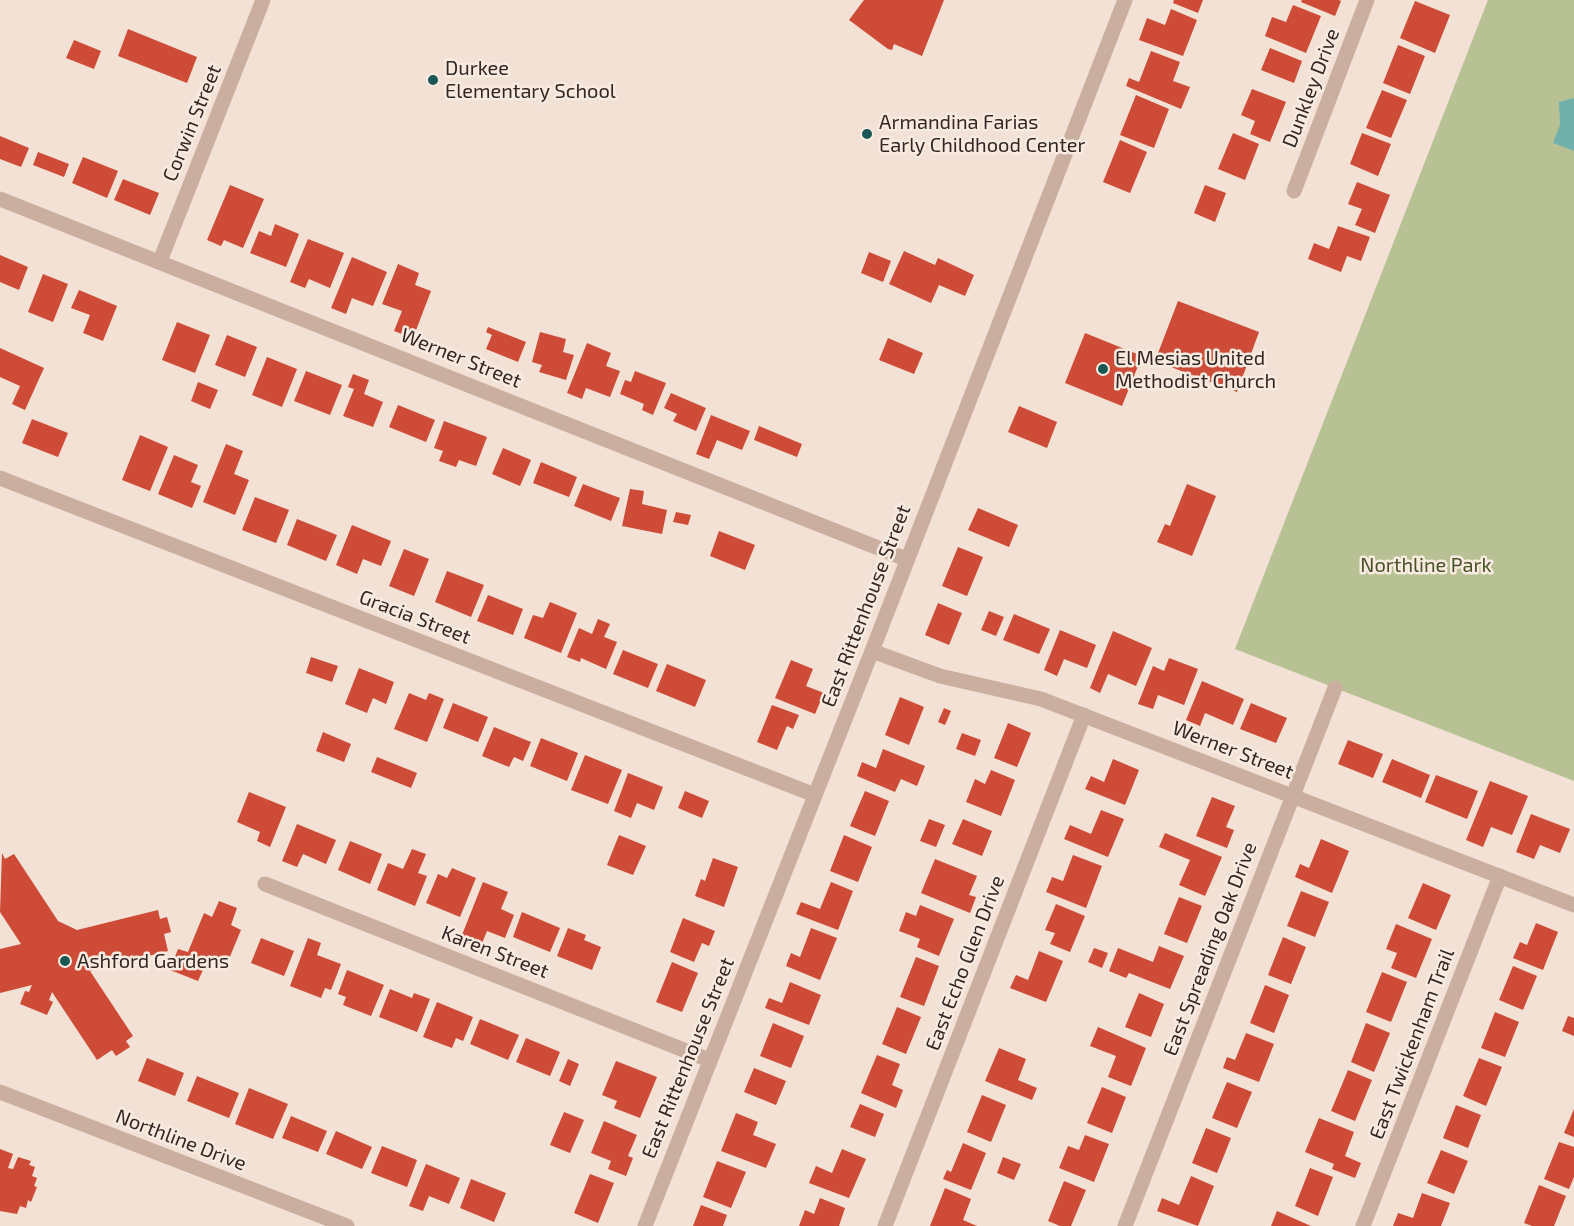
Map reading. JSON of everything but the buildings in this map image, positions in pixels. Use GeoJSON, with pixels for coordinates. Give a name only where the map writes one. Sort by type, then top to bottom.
{"type":"FeatureCollection","features":[{"type":"Feature","properties":{"kind":"street","name":"Corwin Street"},"geometry":{"type":"LineString","coordinates":[[160,261],[263,0]]}},
{"type":"Feature","properties":{"kind":"street","name":"East Rittenhouse Street"},"geometry":{"type":"LineString","coordinates":[[645,1226],[1125,0]]}},
{"type":"Feature","properties":{"kind":"street","name":"Dunkley Drive"},"geometry":{"type":"LineString","coordinates":[[1294,191],[1367,0]]}},
{"type":"Feature","properties":{"kind":"street","name":"Werner Street"},"geometry":{"type":"LineString","coordinates":[[0,199],[906,559]]}},
{"type":"Feature","properties":{"kind":"street","name":"Gracia Street"},"geometry":{"type":"LineString","coordinates":[[0,478],[815,795]]}},
{"type":"Feature","properties":{"kind":"street","name":"Werner Street"},"geometry":{"type":"LineString","coordinates":[[872,651],[940,676],[1020,692],[1084,715],[1574,905]]}},
{"type":"Feature","properties":{"kind":"street","name":"East Spreading Oak Drive"},"geometry":{"type":"LineString","coordinates":[[1125,1226],[1335,687]]}},
{"type":"Feature","properties":{"kind":"street","name":"East Echo Glen Drive"},"geometry":{"type":"LineString","coordinates":[[885,1226],[1084,715]]}},
{"type":"Feature","properties":{"kind":"street","name":"East Twickenham Trail"},"geometry":{"type":"LineString","coordinates":[[1363,1226],[1500,876]]}},
{"type":"Feature","properties":{"kind":"street","name":"Karen Street"},"geometry":{"type":"LineString","coordinates":[[265,884],[709,1060]]}},
{"type":"Feature","properties":{"kind":"street","name":"Northline Drive"},"geometry":{"type":"LineString","coordinates":[[0,1092],[347,1226]]}},
{"type":"Feature","properties":{"kind":"green space","name":"Northline Park"},"geometry":{"type":"Polygon","coordinates":[[[1488,0],[1574,0],[1574,781],[1235,649],[1488,0]]]}},
{"type":"Feature","properties":{"kind":"water"},"geometry":{"type":"Polygon","coordinates":[[[1574,98],[1574,151],[1553,143],[1560,125],[1559,102],[1574,98]]]}},
{"type":"Feature","properties":{"kind":"place","name":"Durkee Elementary School"},"geometry":{"type":"Point","coordinates":[433,80]}},
{"type":"Feature","properties":{"kind":"place","name":"Armandina Farias Early Childhood Center"},"geometry":{"type":"Point","coordinates":[867,134]}},
{"type":"Feature","properties":{"kind":"place","name":"El Mesias United Methodist Church"},"geometry":{"type":"Point","coordinates":[1103,369]}},
{"type":"Feature","properties":{"kind":"place","name":"Ashford Gardens"},"geometry":{"type":"Point","coordinates":[65,961]}}]}
